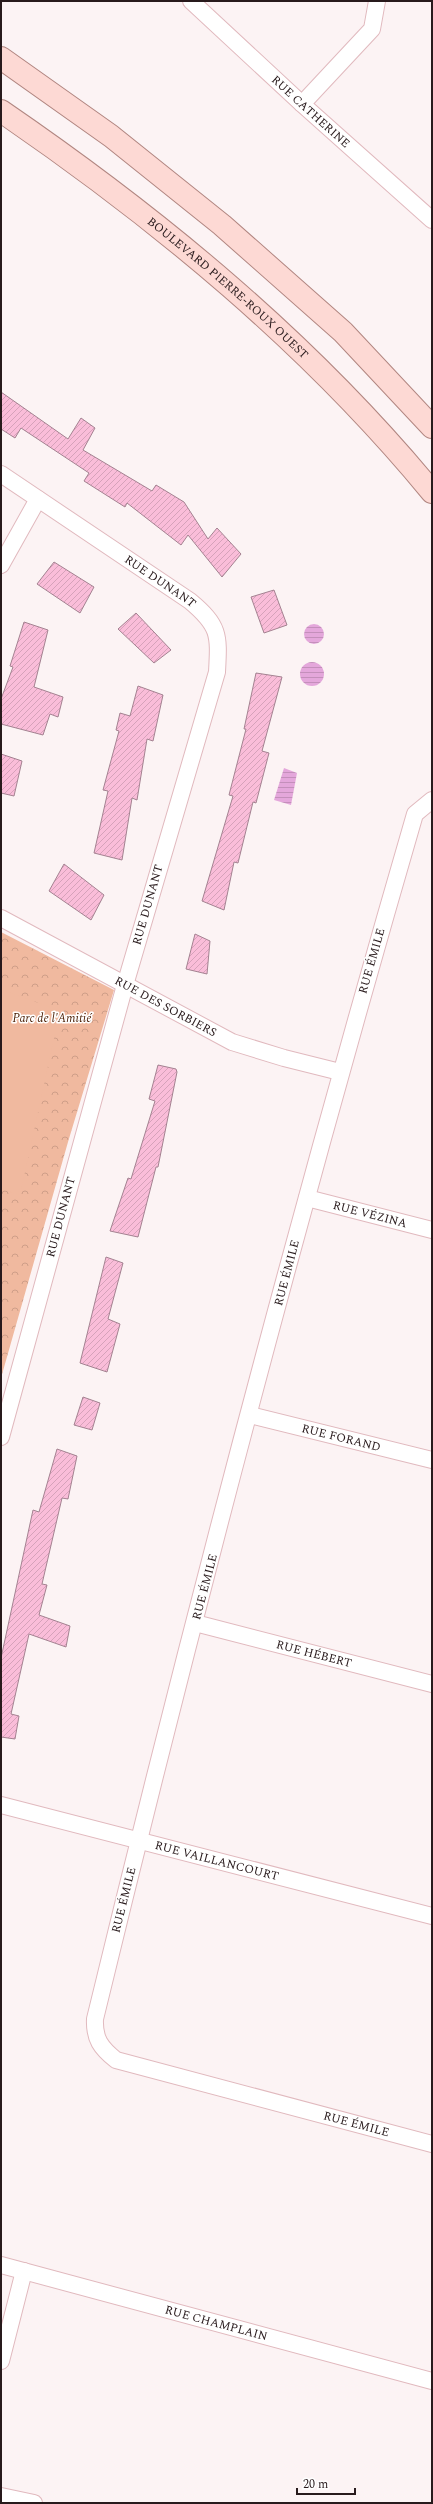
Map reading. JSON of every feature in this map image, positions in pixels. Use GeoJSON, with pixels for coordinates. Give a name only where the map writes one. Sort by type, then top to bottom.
{"type":"FeatureCollection","features":[{"type":"Feature","properties":{"kind":"main road"},"geometry":{"type":"LineString","coordinates":[[1,58],[111,136],[222,225],[343,332],[432,427]]}},
{"type":"Feature","properties":{"kind":"main road","name":"BOULEVARD PIERRE-ROUX OUEST"},"geometry":{"type":"LineString","coordinates":[[1,111],[80,165],[201,260],[315,364],[407,462],[432,492]]}},
{"type":"Feature","properties":{"kind":"street","name":"RUE CATHERINE"},"geometry":{"type":"LineString","coordinates":[[191,1],[302,104],[432,220]]}},
{"type":"Feature","properties":{"kind":"street"},"geometry":{"type":"LineString","coordinates":[[302,104],[372,29],[377,1]]}},
{"type":"Feature","properties":{"kind":"street","name":"RUE DUNANT"},"geometry":{"type":"LineString","coordinates":[[1,474],[190,601],[212,623],[219,639],[217,672],[124,985],[1,1437]]}},
{"type":"Feature","properties":{"kind":"street"},"geometry":{"type":"LineString","coordinates":[[1,565],[38,499]]}},
{"type":"Feature","properties":{"kind":"street","name":"RUE ÉMILE"},"geometry":{"type":"LineString","coordinates":[[432,800],[415,814],[340,1072],[138,1841],[95,2018],[94,2032],[101,2048],[116,2060],[432,2144]]}},
{"type":"Feature","properties":{"kind":"street","name":"RUE DES SORBIERS"},"geometry":{"type":"LineString","coordinates":[[1,918],[232,1042],[284,1058],[340,1072]]}},
{"type":"Feature","properties":{"kind":"street","name":"RUE VÉZINA"},"geometry":{"type":"LineString","coordinates":[[307,1198],[432,1230]]}},
{"type":"Feature","properties":{"kind":"street","name":"RUE FORAND"},"geometry":{"type":"LineString","coordinates":[[250,1414],[432,1460]]}},
{"type":"Feature","properties":{"kind":"street","name":"RUE HÉBERT"},"geometry":{"type":"LineString","coordinates":[[196,1623],[432,1684]]}},
{"type":"Feature","properties":{"kind":"street","name":"RUE VAILLANCOURT"},"geometry":{"type":"LineString","coordinates":[[1,1805],[432,1916]]}},
{"type":"Feature","properties":{"kind":"street","name":"RUE CHAMPLAIN"},"geometry":{"type":"LineString","coordinates":[[1,2265],[432,2381]]}},
{"type":"Feature","properties":{"kind":"street"},"geometry":{"type":"LineString","coordinates":[[1,2361],[24,2271]]}},
{"type":"Feature","properties":{"kind":"street"},"geometry":{"type":"LineString","coordinates":[[1,2496],[34,2503]]}},
{"type":"Feature","properties":{"kind":"green space","name":"Parc de l'Amitié"},"geometry":{"type":"Polygon","coordinates":[[[1,932],[114,990],[68,1142],[1,1378],[1,932]]]}},
{"type":"Feature","properties":{"kind":"green space"},"geometry":{"type":"Polygon","coordinates":[[[1,989],[60,1011],[20,1195],[1,1189],[1,989]]]}},
{"type":"Feature","properties":{"kind":"shaded area"},"geometry":{"type":"Polygon","coordinates":[[[310,624],[318,624],[324,630],[324,638],[318,644],[310,644],[304,638],[304,630],[310,624]]]}},
{"type":"Feature","properties":{"kind":"shaded area"},"geometry":{"type":"Polygon","coordinates":[[[312,662],[320,666],[324,674],[320,682],[312,686],[304,682],[300,674],[304,666],[312,662]]]}},
{"type":"Feature","properties":{"kind":"shaded area"},"geometry":{"type":"Polygon","coordinates":[[[284,768],[297,773],[291,805],[274,800],[284,768]]]}},
{"type":"Feature","properties":{"kind":"building"},"geometry":{"type":"Polygon","coordinates":[[[1,392],[68,439],[81,418],[95,428],[83,450],[152,491],[156,485],[184,502],[208,539],[217,528],[241,554],[222,577],[188,535],[181,545],[127,503],[125,507],[84,481],[89,473],[21,428],[15,438],[1,429],[1,392]]]}},
{"type":"Feature","properties":{"kind":"building"},"geometry":{"type":"Polygon","coordinates":[[[54,562],[94,587],[80,613],[37,584],[54,562]]]}},
{"type":"Feature","properties":{"kind":"building"},"geometry":{"type":"Polygon","coordinates":[[[274,590],[287,625],[264,633],[251,597],[274,590]]]}},
{"type":"Feature","properties":{"kind":"building"},"geometry":{"type":"Polygon","coordinates":[[[136,613],[171,650],[154,663],[118,629],[136,613]]]}},
{"type":"Feature","properties":{"kind":"building"},"geometry":{"type":"Polygon","coordinates":[[[24,622],[48,630],[34,687],[63,697],[58,717],[50,714],[43,735],[1,724],[1,699],[13,667],[10,666],[24,622]]]}},
{"type":"Feature","properties":{"kind":"building"},"geometry":{"type":"Polygon","coordinates":[[[256,673],[282,677],[262,751],[269,753],[256,803],[253,802],[238,863],[234,862],[224,910],[202,901],[233,796],[229,795],[246,729],[244,729],[256,673]]]}},
{"type":"Feature","properties":{"kind":"building"},"geometry":{"type":"Polygon","coordinates":[[[138,686],[163,695],[153,741],[147,739],[137,800],[132,798],[122,860],[94,853],[108,791],[103,790],[119,731],[116,730],[120,713],[130,716],[138,686]]]}},
{"type":"Feature","properties":{"kind":"building"},"geometry":{"type":"Polygon","coordinates":[[[1,754],[22,761],[14,796],[1,793],[1,754]]]}},
{"type":"Feature","properties":{"kind":"building"},"geometry":{"type":"Polygon","coordinates":[[[64,864],[104,895],[91,920],[49,891],[64,864]]]}},
{"type":"Feature","properties":{"kind":"building"},"geometry":{"type":"Polygon","coordinates":[[[195,934],[210,941],[207,974],[186,969],[195,934]]]}},
{"type":"Feature","properties":{"kind":"building"},"geometry":{"type":"Polygon","coordinates":[[[158,1065],[176,1069],[177,1072],[158,1167],[156,1167],[138,1237],[110,1231],[128,1178],[131,1179],[155,1101],[149,1099],[158,1065]]]}},
{"type":"Feature","properties":{"kind":"building"},"geometry":{"type":"Polygon","coordinates":[[[106,1257],[123,1263],[108,1319],[120,1324],[107,1372],[80,1363],[106,1257]]]}},
{"type":"Feature","properties":{"kind":"building"},"geometry":{"type":"Polygon","coordinates":[[[83,1397],[100,1403],[92,1430],[74,1425],[83,1397]]]}},
{"type":"Feature","properties":{"kind":"building"},"geometry":{"type":"Polygon","coordinates":[[[57,1449],[77,1456],[68,1499],[62,1498],[42,1584],[47,1585],[39,1615],[70,1626],[66,1647],[29,1634],[11,1714],[19,1716],[15,1739],[1,1737],[1,1658],[33,1510],[39,1512],[57,1449]]]}}]}
